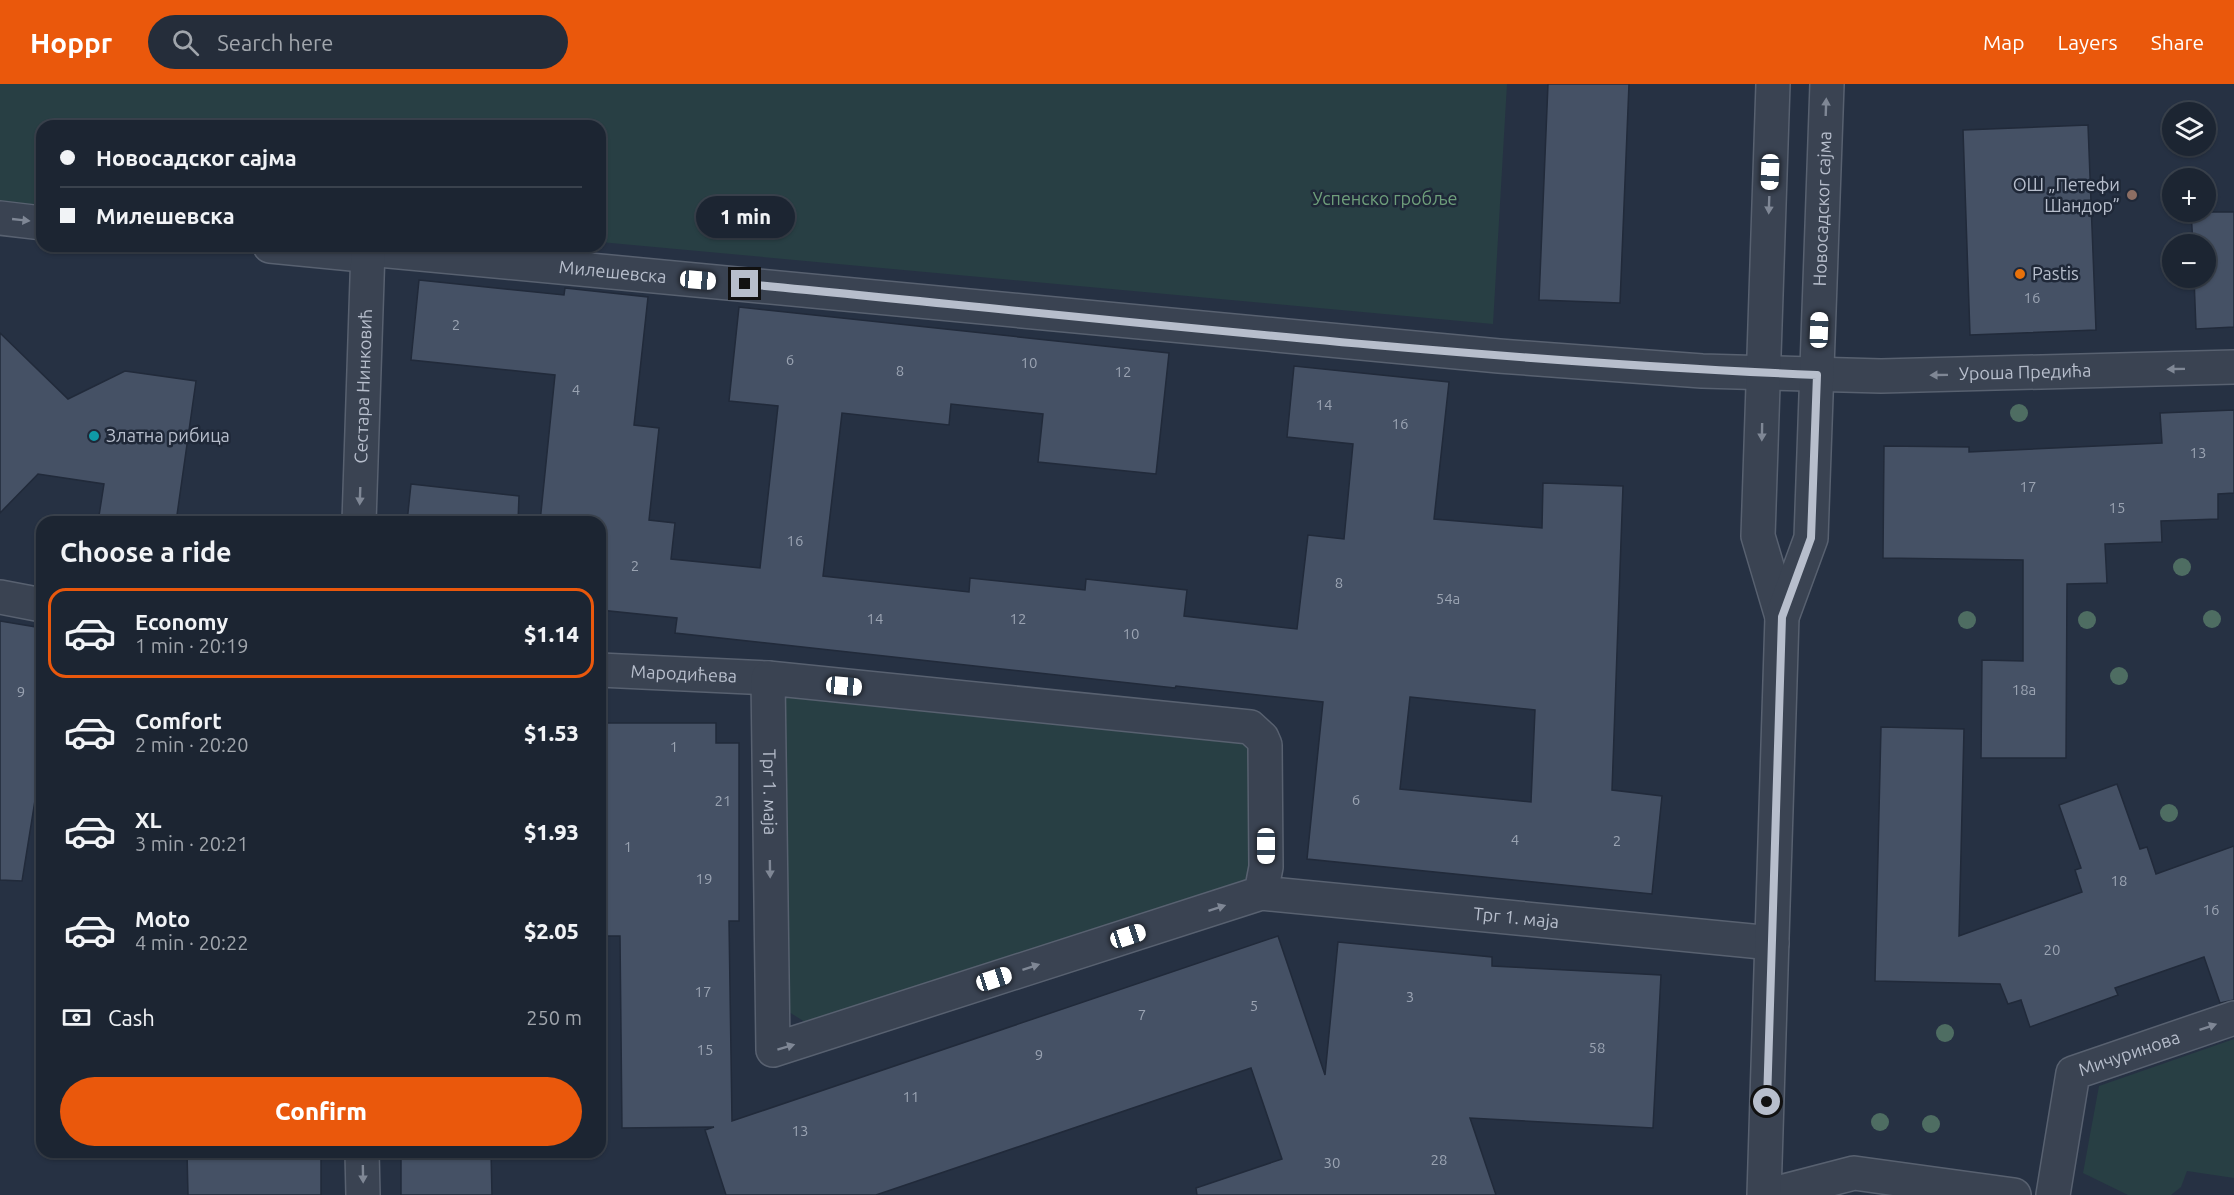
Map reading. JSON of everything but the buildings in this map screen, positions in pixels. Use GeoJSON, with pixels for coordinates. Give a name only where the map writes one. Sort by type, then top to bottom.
{"type":"FeatureCollection","features":[{"type":"Feature","properties":{"kind":"street","name":"Новосадског сајма"},"geometry":{"type":"LineString","coordinates":[[1773,84],[1758,537],[1782,617]]}},
{"type":"Feature","properties":{"kind":"street","name":"Новосадског сајма"},"geometry":{"type":"LineString","coordinates":[[1764,1195],[1782,617],[1811,538],[1827,84]]}},
{"type":"Feature","properties":{"kind":"street"},"geometry":{"type":"LineString","coordinates":[[0,218],[36,221]]}},
{"type":"Feature","properties":{"kind":"street","name":"Милешевска"},"geometry":{"type":"LineString","coordinates":[[332,252],[352,254],[359,252]]}},
{"type":"Feature","properties":{"kind":"street","name":"Сестара Нинковић"},"geometry":{"type":"LineString","coordinates":[[359,516],[369,252]]}},
{"type":"Feature","properties":{"kind":"street","name":"Милешевска"},"geometry":{"type":"LineString","coordinates":[[401,252],[1498,356],[1817,375]]}},
{"type":"Feature","properties":{"kind":"street","name":"Уроша Предића"},"geometry":{"type":"LineString","coordinates":[[1817,375],[1881,376],[2234,367]]}},
{"type":"Feature","properties":{"kind":"street"},"geometry":{"type":"LineString","coordinates":[[0,597],[36,604]]}},
{"type":"Feature","properties":{"kind":"street","name":"Мародићева"},"geometry":{"type":"LineString","coordinates":[[606,671],[768,692]]}},
{"type":"Feature","properties":{"kind":"street"},"geometry":{"type":"LineString","coordinates":[[768,692],[1250,727],[1262,738],[1265,745],[1266,867],[1261,893]]}},
{"type":"Feature","properties":{"kind":"street","name":"Трг 1. маја"},"geometry":{"type":"LineString","coordinates":[[768,692],[773,1050],[1261,893],[1772,943]]}},
{"type":"Feature","properties":{"kind":"street","name":"Мичуринова"},"geometry":{"type":"LineString","coordinates":[[2053,1195],[2073,1073],[2234,1018]]}},
{"type":"Feature","properties":{"kind":"street"},"geometry":{"type":"LineString","coordinates":[[362,1158],[363,1195]]}},
{"type":"Feature","properties":{"kind":"street"},"geometry":{"type":"LineString","coordinates":[[1769,1195],[1854,1173],[2014,1195]]}},
{"type":"Feature","properties":{"kind":"green space","name":"Успенско гробље"},"geometry":{"type":"Polygon","coordinates":[[[0,84],[1507,84],[1493,324],[606,243],[606,120],[36,120],[36,214],[0,211],[0,84]]]}},
{"type":"Feature","properties":{"kind":"green space"},"geometry":{"type":"Polygon","coordinates":[[[768,678],[1249,727],[1261,893],[838,1030],[805,1022],[789,1012],[768,678]]]}},
{"type":"Feature","properties":{"kind":"green space"},"geometry":{"type":"Polygon","coordinates":[[[2234,1039],[2234,1178],[2187,1171],[2181,1187],[2171,1195],[2128,1195],[2083,1173],[2099,1086],[2234,1039]]]}},
{"type":"Feature","properties":{"kind":"place","name":"ОШ „Петефи Шандор”"},"geometry":{"type":"Point","coordinates":[2132,195]}},
{"type":"Feature","properties":{"kind":"place","name":"Pastis"},"geometry":{"type":"Point","coordinates":[2020,274]}},
{"type":"Feature","properties":{"kind":"place","name":"Златна рибица"},"geometry":{"type":"Point","coordinates":[94,436]}},
{"type":"Feature","properties":{"kind":"route"},"geometry":{"type":"LineString","coordinates":[[745,284],[1498,356],[1702,371],[1817,375],[1811,538],[1782,617],[1767,1102]]}}]}
